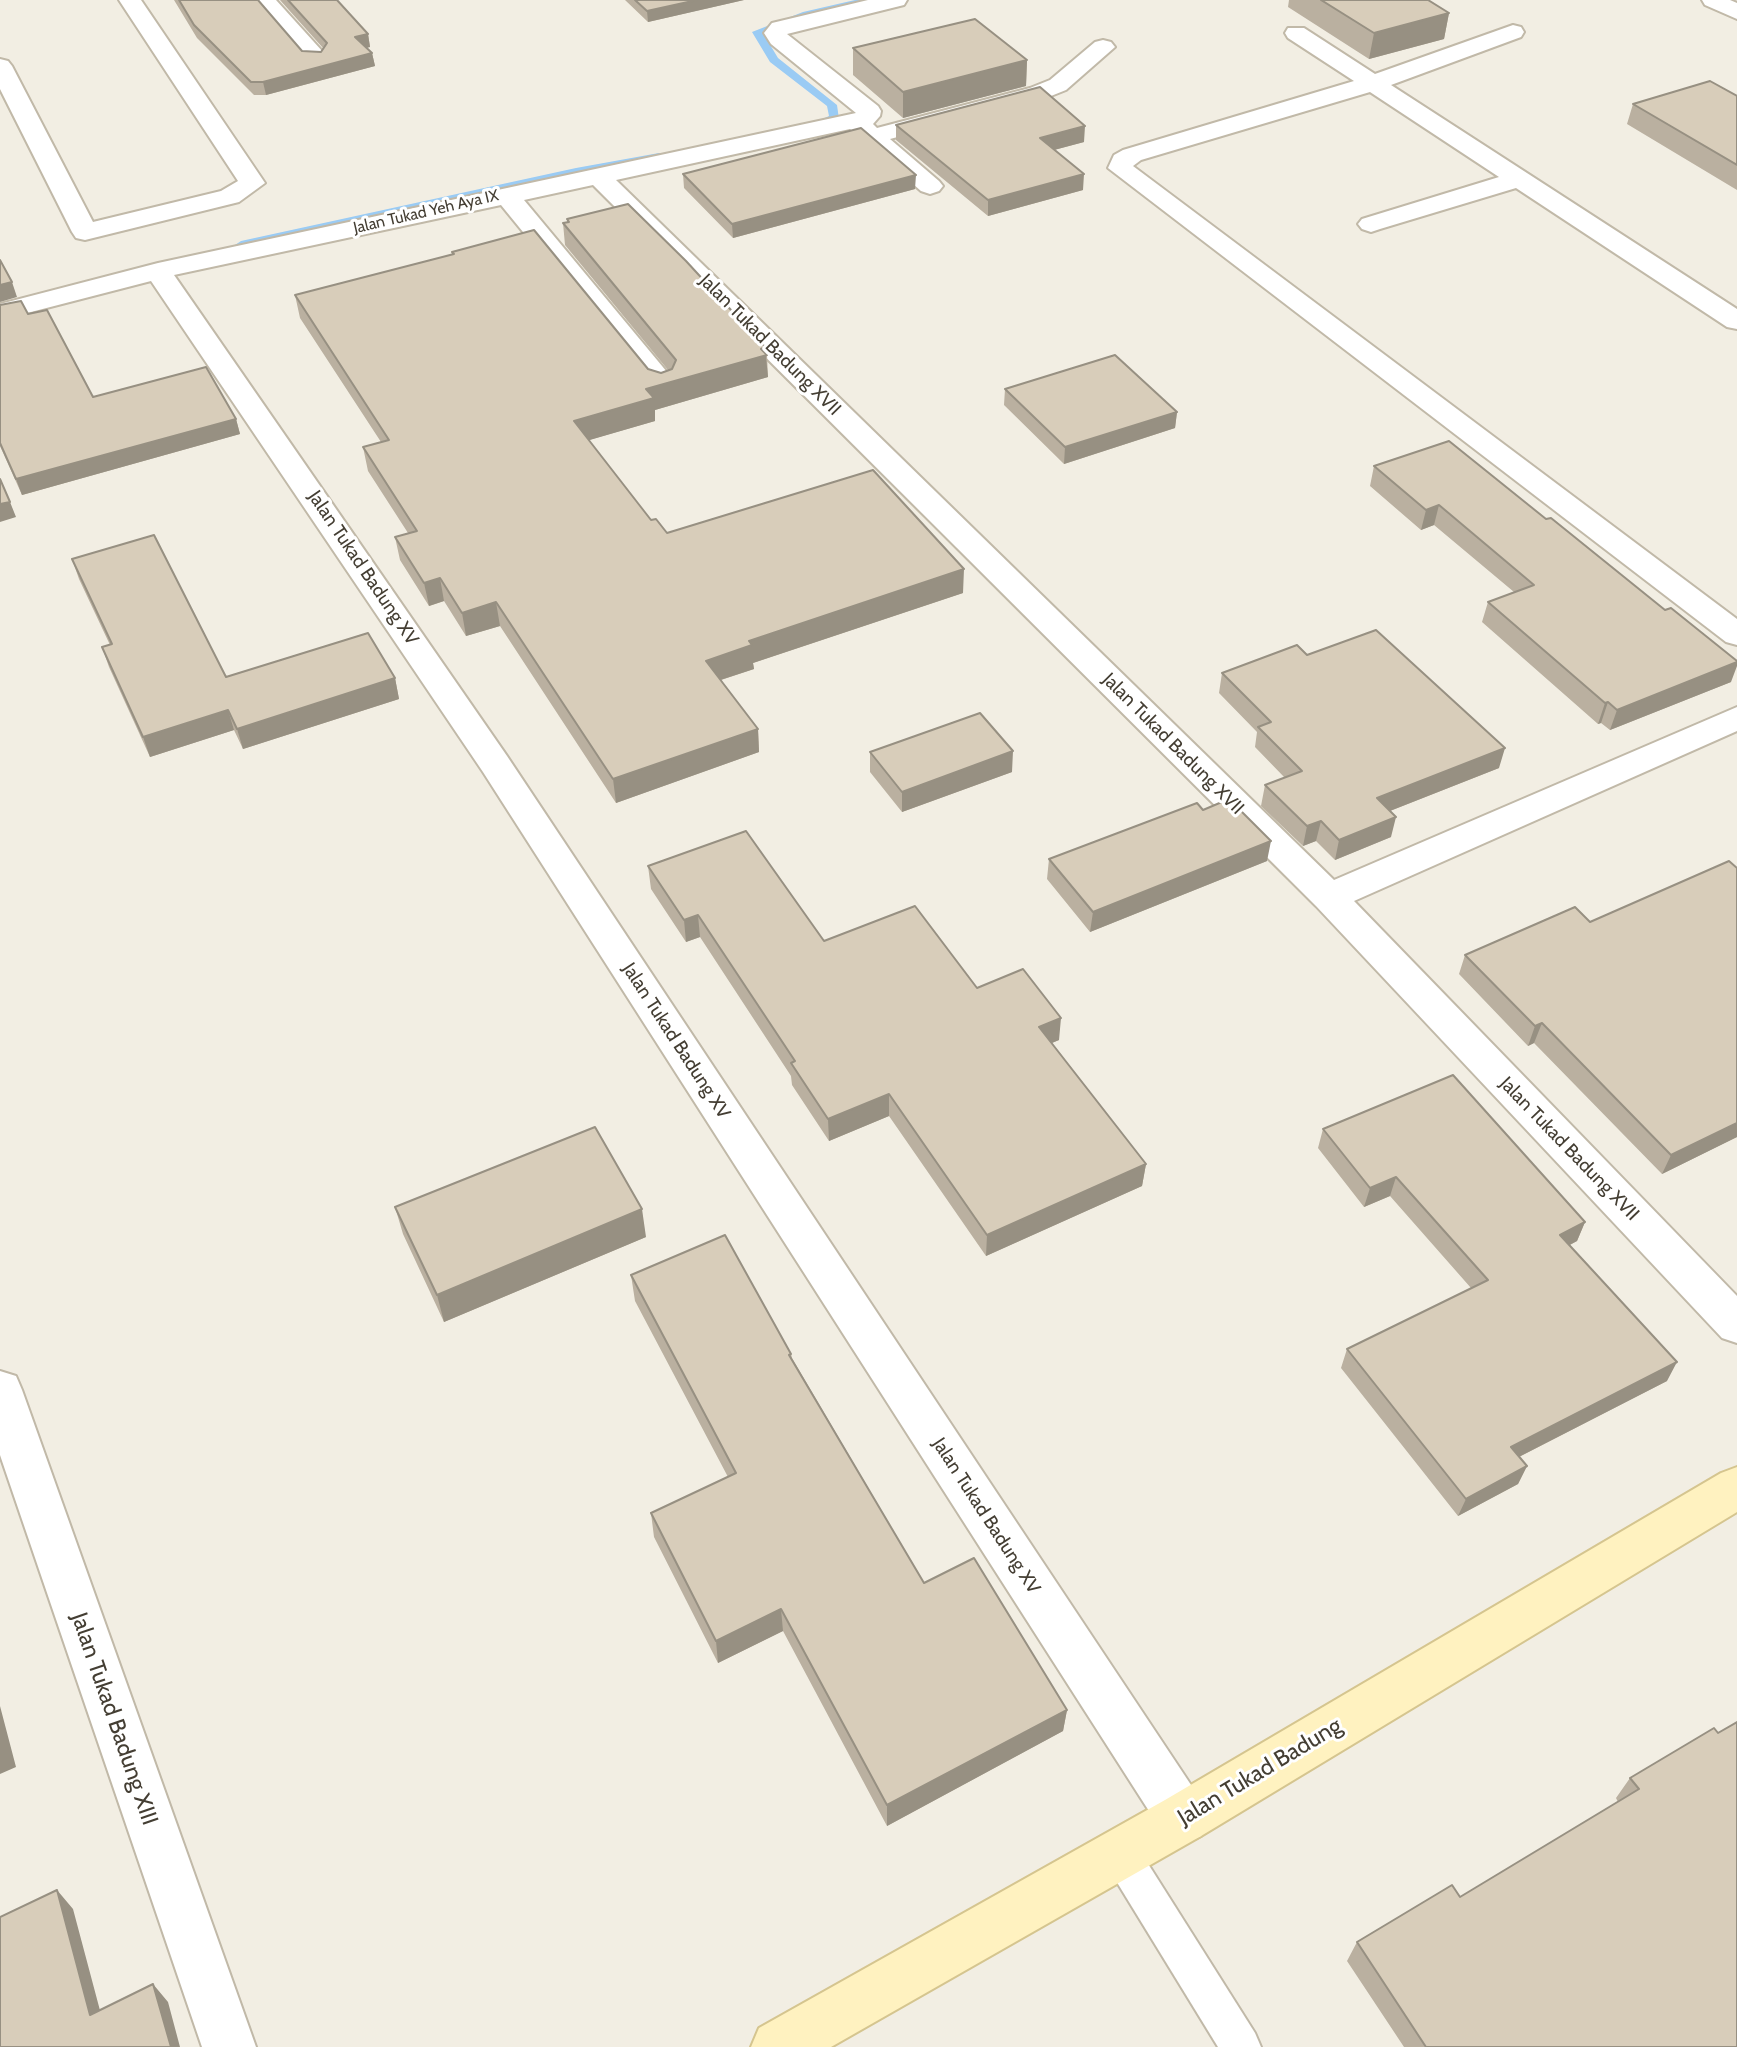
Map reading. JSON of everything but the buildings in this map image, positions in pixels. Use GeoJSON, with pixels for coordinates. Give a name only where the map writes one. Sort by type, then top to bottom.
{"type":"FeatureCollection","features":[{"type":"Feature","properties":{"kind":"street"},"geometry":{"type":"LineString","coordinates":[[0,66],[85,232],[230,197],[251,183],[130,0]]}},
{"type":"Feature","properties":{"kind":"street"},"geometry":{"type":"LineString","coordinates":[[264,0],[315,57]]}},
{"type":"Feature","properties":{"kind":"street"},"geometry":{"type":"LineString","coordinates":[[896,0],[780,29],[775,33],[869,111],[864,129],[930,186]]}},
{"type":"Feature","properties":{"kind":"street"},"geometry":{"type":"LineString","coordinates":[[1713,0],[1737,12]]}},
{"type":"Feature","properties":{"kind":"street"},"geometry":{"type":"LineString","coordinates":[[1513,32],[1374,83],[1132,155],[1124,160],[1120,169],[1737,635]]}},
{"type":"Feature","properties":{"kind":"street"},"geometry":{"type":"LineString","coordinates":[[1296,33],[1737,321]]}},
{"type":"Feature","properties":{"kind":"street","name":"Jalan Tukad Yeh Aya IX"},"geometry":{"type":"LineString","coordinates":[[0,312],[158,271],[506,194],[597,175],[864,129],[1038,93],[1058,85],[1103,47]]}},
{"type":"Feature","properties":{"kind":"street","name":"Jalan Tukad Badung XVII"},"geometry":{"type":"LineString","coordinates":[[597,175],[1329,897],[1737,1325]]}},
{"type":"Feature","properties":{"kind":"street"},"geometry":{"type":"LineString","coordinates":[[1371,224],[1518,179]]}},
{"type":"Feature","properties":{"kind":"street"},"geometry":{"type":"LineString","coordinates":[[506,194],[662,384]]}},
{"type":"Feature","properties":{"kind":"street","name":"Jalan Tukad Badung XV"},"geometry":{"type":"LineString","coordinates":[[158,271],[281,446],[495,764],[1183,1818]]}},
{"type":"Feature","properties":{"kind":"street"},"geometry":{"type":"LineString","coordinates":[[1329,897],[1737,718]]}},
{"type":"Feature","properties":{"kind":"street","name":"Jalan Tukad Badung XIII"},"geometry":{"type":"LineString","coordinates":[[0,1390],[11,1463],[229,2047]]}},
{"type":"Feature","properties":{"kind":"street","name":"Jalan Tukad Badung"},"geometry":{"type":"LineString","coordinates":[[778,2047],[1183,1818],[1737,1488]]}},
{"type":"Feature","properties":{"kind":"lane"},"geometry":{"type":"LineString","coordinates":[[1120,1853],[1241,2047]]}},
{"type":"Feature","properties":{"kind":"waterway"},"geometry":{"type":"LineString","coordinates":[[814,127],[835,117],[832,105],[774,60],[757,32],[807,14],[868,0]]}},
{"type":"Feature","properties":{"kind":"waterway"},"geometry":{"type":"LineString","coordinates":[[241,245],[576,171],[659,156]]}}]}
